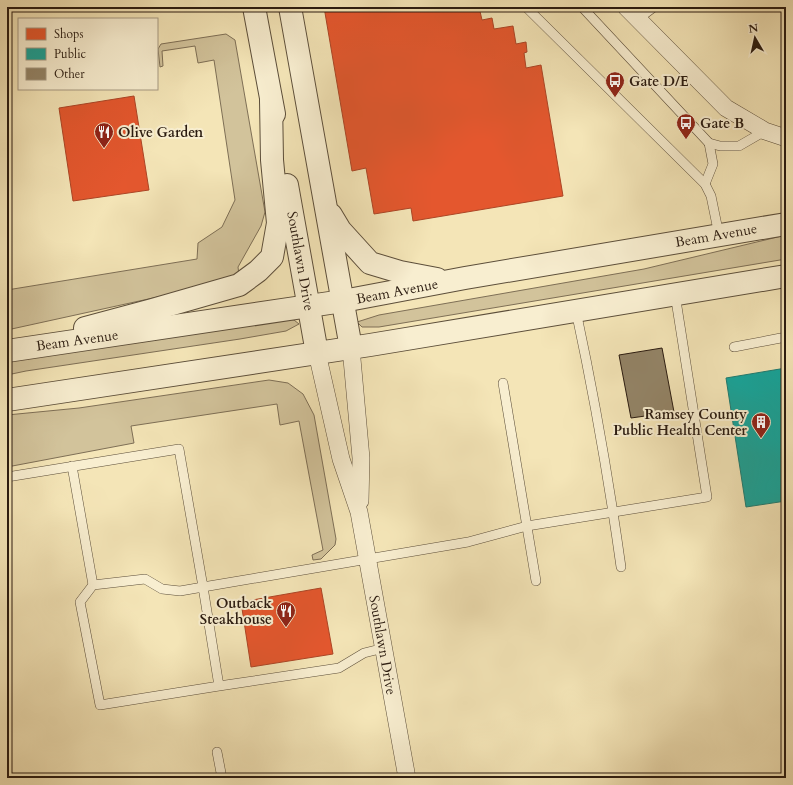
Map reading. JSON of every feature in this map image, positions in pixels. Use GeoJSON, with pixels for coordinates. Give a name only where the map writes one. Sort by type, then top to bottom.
{"type":"FeatureCollection","features":[{"type":"Feature","properties":{"kind":"street","name":"Southlawn Drive"},"geometry":{"type":"LineString","coordinates":[[254,7],[317,353],[341,459],[359,512],[407,778]]}},
{"type":"Feature","properties":{"kind":"street","name":"Southlawn Drive"},"geometry":{"type":"LineString","coordinates":[[290,7],[343,301],[350,348],[361,458],[359,512]]}},
{"type":"Feature","properties":{"kind":"street"},"geometry":{"type":"LineString","coordinates":[[626,7],[726,108],[765,131],[786,138]]}},
{"type":"Feature","properties":{"kind":"street"},"geometry":{"type":"LineString","coordinates":[[7,351],[239,284],[258,271],[272,257],[278,223],[272,160],[272,100]]}},
{"type":"Feature","properties":{"kind":"street"},"geometry":{"type":"LineString","coordinates":[[326,207],[340,230],[370,263],[400,272],[450,281]]}},
{"type":"Feature","properties":{"kind":"street","name":"Beam Avenue"},"geometry":{"type":"LineString","coordinates":[[7,351],[343,301],[450,281],[786,224]]}},
{"type":"Feature","properties":{"kind":"street"},"geometry":{"type":"LineString","coordinates":[[7,400],[350,348],[786,276]]}},
{"type":"Feature","properties":{"kind":"lane"},"geometry":{"type":"LineString","coordinates":[[526,7],[705,184],[711,196],[719,235]]}},
{"type":"Feature","properties":{"kind":"lane"},"geometry":{"type":"LineString","coordinates":[[582,7],[708,143],[713,164],[705,184]]}},
{"type":"Feature","properties":{"kind":"lane"},"geometry":{"type":"LineString","coordinates":[[638,19],[654,7]]}},
{"type":"Feature","properties":{"kind":"lane"},"geometry":{"type":"LineString","coordinates":[[708,143],[720,146],[739,146],[765,131]]}},
{"type":"Feature","properties":{"kind":"lane"},"geometry":{"type":"LineString","coordinates":[[384,648],[364,653],[339,668],[100,705],[80,602],[93,586],[145,579],[162,589],[180,591],[468,542],[527,526],[707,497],[675,294]]}},
{"type":"Feature","properties":{"kind":"lane"},"geometry":{"type":"LineString","coordinates":[[576,311],[588,369],[621,567]]}},
{"type":"Feature","properties":{"kind":"lane"},"geometry":{"type":"LineString","coordinates":[[734,347],[786,337]]}},
{"type":"Feature","properties":{"kind":"lane"},"geometry":{"type":"LineString","coordinates":[[503,383],[536,581]]}},
{"type":"Feature","properties":{"kind":"lane"},"geometry":{"type":"LineString","coordinates":[[7,477],[179,449],[219,686]]}},
{"type":"Feature","properties":{"kind":"lane"},"geometry":{"type":"LineString","coordinates":[[72,466],[93,586]]}},
{"type":"Feature","properties":{"kind":"lane"},"geometry":{"type":"LineString","coordinates":[[217,752],[222,778]]}},
{"type":"Feature","properties":{"kind":"shaded area"},"geometry":{"type":"Polygon","coordinates":[[[226,34],[235,40],[265,212],[261,226],[238,267],[239,275],[226,282],[7,330],[7,290],[197,259],[198,243],[222,227],[235,200],[214,60],[198,63],[195,46],[162,51],[163,66],[160,67],[158,49],[161,44],[226,34]]]}},
{"type":"Feature","properties":{"kind":"shaded area"},"geometry":{"type":"Polygon","coordinates":[[[786,235],[786,259],[379,327],[362,327],[357,322],[379,315],[644,269],[786,235]]]}},
{"type":"Feature","properties":{"kind":"shaded area"},"geometry":{"type":"Polygon","coordinates":[[[279,318],[294,320],[299,324],[286,331],[7,375],[7,359],[279,318]]]}},
{"type":"Feature","properties":{"kind":"shaded area"},"geometry":{"type":"Polygon","coordinates":[[[269,380],[288,383],[303,394],[314,415],[336,539],[335,545],[321,559],[313,560],[312,555],[323,550],[299,421],[280,425],[277,404],[131,426],[134,443],[7,467],[7,415],[79,408],[269,380]]]}},
{"type":"Feature","properties":{"kind":"building: Shops"},"geometry":{"type":"Polygon","coordinates":[[[324,7],[479,7],[482,20],[492,18],[494,29],[513,26],[516,44],[526,42],[527,52],[524,53],[526,68],[541,65],[563,196],[413,221],[411,208],[374,214],[366,168],[352,171],[324,7]]]}},
{"type":"Feature","properties":{"kind":"building: Shops","name":"Olive Garden"},"geometry":{"type":"Polygon","coordinates":[[[134,96],[149,190],[73,201],[59,108],[134,96]]]}},
{"type":"Feature","properties":{"kind":"building: Shops","name":"Outback Steakhouse"},"geometry":{"type":"Polygon","coordinates":[[[321,588],[333,654],[251,667],[241,602],[321,588]]]}},
{"type":"Feature","properties":{"kind":"building: Public","name":"Ramsey County Public Health Center"},"geometry":{"type":"Polygon","coordinates":[[[786,368],[786,501],[746,507],[726,378],[786,368]]]}},
{"type":"Feature","properties":{"kind":"building: Other"},"geometry":{"type":"Polygon","coordinates":[[[662,348],[674,412],[631,418],[619,355],[662,348]]]}},
{"type":"Feature","properties":{"kind":"place","name":"Gate D/E"},"geometry":{"type":"Point","coordinates":[615,98]}},
{"type":"Feature","properties":{"kind":"place","name":"Gate B"},"geometry":{"type":"Point","coordinates":[686,140]}},
{"type":"Feature","properties":{"kind":"place","name":"Olive Garden"},"geometry":{"type":"Point","coordinates":[104,149]}},
{"type":"Feature","properties":{"kind":"place","name":"Ramsey County Public Health Center"},"geometry":{"type":"Point","coordinates":[761,439]}},
{"type":"Feature","properties":{"kind":"place","name":"Outback Steakhouse"},"geometry":{"type":"Point","coordinates":[286,628]}}]}
